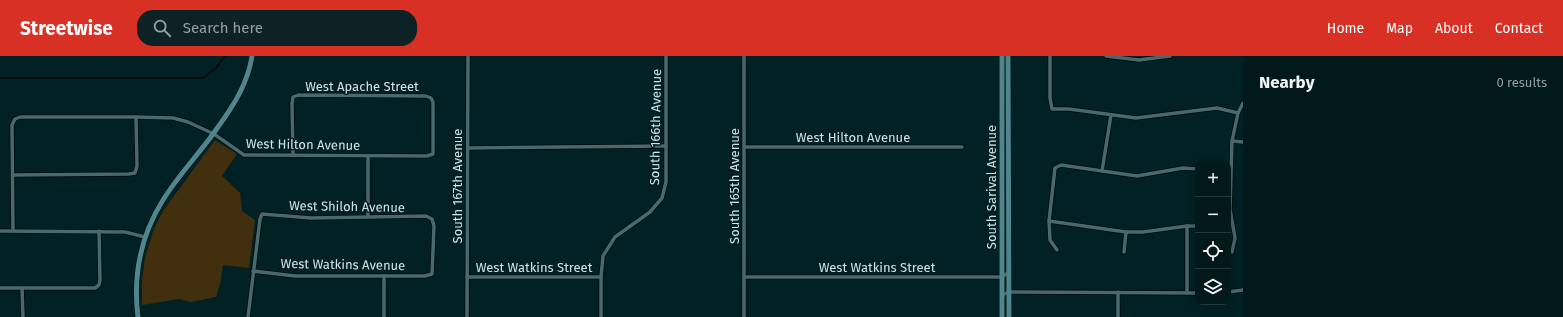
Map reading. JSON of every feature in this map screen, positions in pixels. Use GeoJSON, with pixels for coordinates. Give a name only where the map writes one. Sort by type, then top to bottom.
{"type":"FeatureCollection","features":[{"type":"Feature","properties":{"kind":"main road"},"geometry":{"type":"LineString","coordinates":[[138,317],[136,290],[138,264],[145,237],[164,200],[214,134],[235,103],[245,82],[252,56]]}},
{"type":"Feature","properties":{"kind":"main road","name":"South Sarival Avenue"},"geometry":{"type":"LineString","coordinates":[[1002,56],[1002,317]]}},
{"type":"Feature","properties":{"kind":"main road","name":"South Sarival Avenue"},"geometry":{"type":"LineString","coordinates":[[1008,56],[1009,317]]}},
{"type":"Feature","properties":{"kind":"street","name":"South 167th Avenue"},"geometry":{"type":"LineString","coordinates":[[466,317],[468,56]]}},
{"type":"Feature","properties":{"kind":"street","name":"South 166th Avenue"},"geometry":{"type":"LineString","coordinates":[[601,317],[601,277],[603,256],[615,237],[650,212],[662,198],[666,182],[666,56]]}},
{"type":"Feature","properties":{"kind":"street","name":"South 165th Avenue"},"geometry":{"type":"LineString","coordinates":[[744,56],[744,317]]}},
{"type":"Feature","properties":{"kind":"street"},"geometry":{"type":"LineString","coordinates":[[1050,56],[1050,98],[1052,109],[1069,108],[1136,118],[1217,108],[1238,113]]}},
{"type":"Feature","properties":{"kind":"street"},"geometry":{"type":"LineString","coordinates":[[1106,56],[1139,60],[1170,56]]}},
{"type":"Feature","properties":{"kind":"street","name":"West Apache Street"},"geometry":{"type":"LineString","coordinates":[[293,156],[293,97],[298,95],[426,96],[431,98],[433,102],[433,154]]}},
{"type":"Feature","properties":{"kind":"street"},"geometry":{"type":"LineString","coordinates":[[1230,161],[1232,141],[1238,113],[1243,103]]}},
{"type":"Feature","properties":{"kind":"street"},"geometry":{"type":"LineString","coordinates":[[1102,171],[1111,115]]}},
{"type":"Feature","properties":{"kind":"street"},"geometry":{"type":"LineString","coordinates":[[13,231],[13,175],[134,173],[136,166],[136,117]]}},
{"type":"Feature","properties":{"kind":"street","name":"West Hilton Avenue"},"geometry":{"type":"LineString","coordinates":[[13,175],[12,125],[15,119],[20,118],[173,118],[188,122],[214,134],[244,156],[427,156],[433,154]]}},
{"type":"Feature","properties":{"kind":"street"},"geometry":{"type":"LineString","coordinates":[[1232,141],[1243,142]]}},
{"type":"Feature","properties":{"kind":"street"},"geometry":{"type":"LineString","coordinates":[[468,148],[666,146]]}},
{"type":"Feature","properties":{"kind":"street","name":"West Hilton Avenue"},"geometry":{"type":"LineString","coordinates":[[745,147],[962,147]]}},
{"type":"Feature","properties":{"kind":"street"},"geometry":{"type":"LineString","coordinates":[[368,156],[368,216]]}},
{"type":"Feature","properties":{"kind":"street"},"geometry":{"type":"LineString","coordinates":[[1056,250],[1050,240],[1050,220],[1055,168],[1061,165],[1138,176],[1183,168],[1195,169]]}},
{"type":"Feature","properties":{"kind":"street","name":"West Shiloh Avenue"},"geometry":{"type":"LineString","coordinates":[[253,271],[262,214],[311,218],[426,216],[432,219],[434,226],[432,274]]}},
{"type":"Feature","properties":{"kind":"street"},"geometry":{"type":"LineString","coordinates":[[1050,220],[1126,232],[1143,232],[1195,226]]}},
{"type":"Feature","properties":{"kind":"street"},"geometry":{"type":"LineString","coordinates":[[1187,226],[1187,293]]}},
{"type":"Feature","properties":{"kind":"street"},"geometry":{"type":"LineString","coordinates":[[1231,228],[1235,238],[1232,252]]}},
{"type":"Feature","properties":{"kind":"street"},"geometry":{"type":"LineString","coordinates":[[0,231],[125,232],[145,237]]}},
{"type":"Feature","properties":{"kind":"street"},"geometry":{"type":"LineString","coordinates":[[0,288],[95,288],[99,284],[99,231]]}},
{"type":"Feature","properties":{"kind":"street"},"geometry":{"type":"LineString","coordinates":[[1124,252],[1126,232]]}},
{"type":"Feature","properties":{"kind":"street"},"geometry":{"type":"LineString","coordinates":[[248,317],[253,271]]}},
{"type":"Feature","properties":{"kind":"street","name":"West Watkins Avenue"},"geometry":{"type":"LineString","coordinates":[[253,271],[295,276],[425,276],[432,274]]}},
{"type":"Feature","properties":{"kind":"street"},"geometry":{"type":"LineString","coordinates":[[1002,277],[1009,272]]}},
{"type":"Feature","properties":{"kind":"street"},"geometry":{"type":"LineString","coordinates":[[384,276],[384,317]]}},
{"type":"Feature","properties":{"kind":"street","name":"West Watkins Street"},"geometry":{"type":"LineString","coordinates":[[466,277],[601,277]]}},
{"type":"Feature","properties":{"kind":"street","name":"West Watkins Street"},"geometry":{"type":"LineString","coordinates":[[744,277],[1002,277]]}},
{"type":"Feature","properties":{"kind":"street"},"geometry":{"type":"LineString","coordinates":[[22,288],[23,317]]}},
{"type":"Feature","properties":{"kind":"street"},"geometry":{"type":"LineString","coordinates":[[1231,292],[1243,290]]}},
{"type":"Feature","properties":{"kind":"street"},"geometry":{"type":"LineString","coordinates":[[1002,296],[1009,292],[1195,293]]}},
{"type":"Feature","properties":{"kind":"street"},"geometry":{"type":"LineString","coordinates":[[1118,292],[1118,317]]}},
{"type":"Feature","properties":{"kind":"shaded area"},"geometry":{"type":"Polygon","coordinates":[[[215,140],[237,154],[222,176],[240,193],[242,211],[255,220],[249,268],[223,265],[221,280],[216,297],[191,302],[179,299],[142,305],[142,280],[145,258],[153,231],[163,211],[215,140]]]}},
{"type":"Feature","properties":{"kind":"waterway"},"geometry":{"type":"LineString","coordinates":[[0,78],[203,78],[216,68],[225,56]]}}]}
